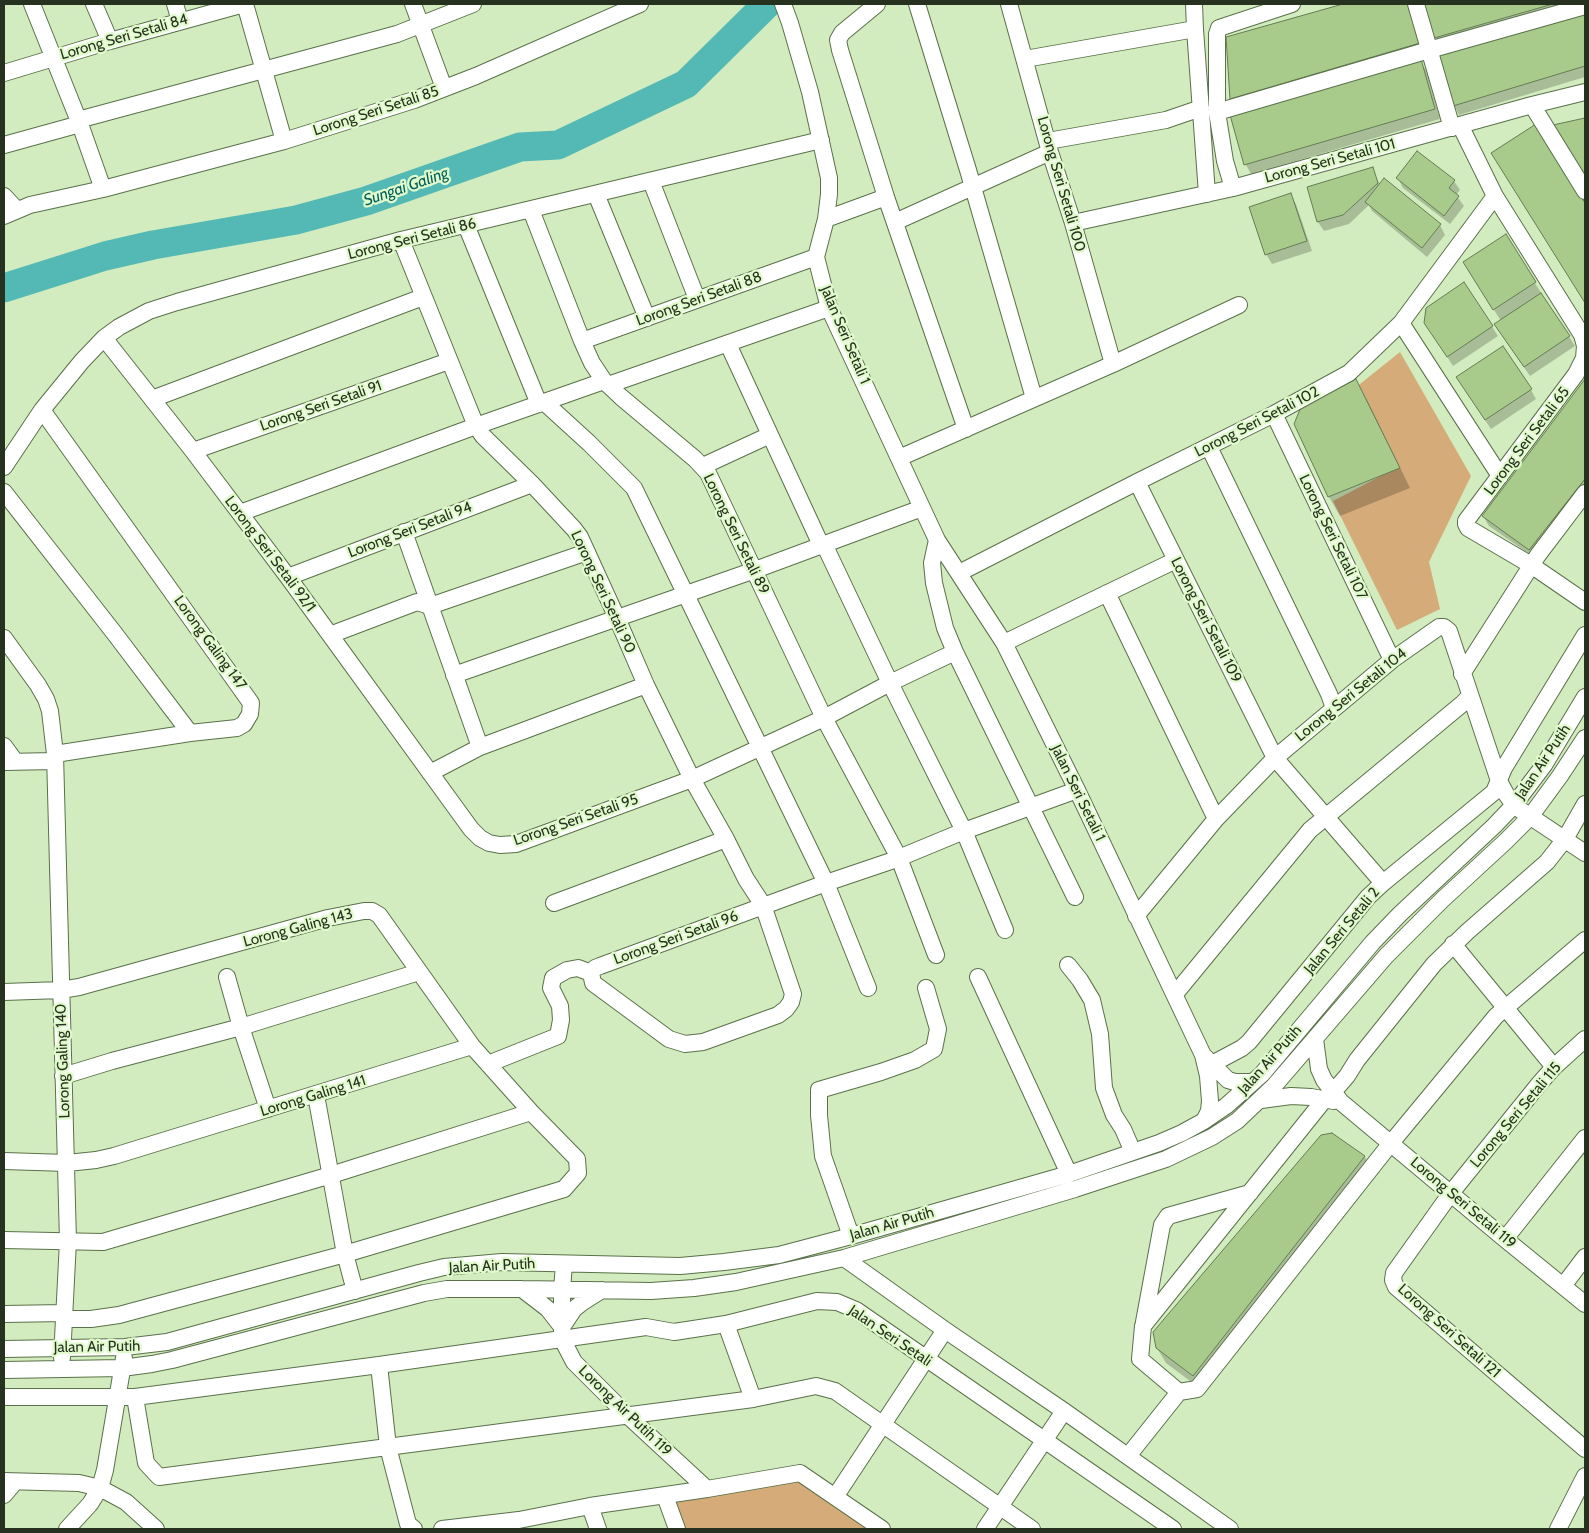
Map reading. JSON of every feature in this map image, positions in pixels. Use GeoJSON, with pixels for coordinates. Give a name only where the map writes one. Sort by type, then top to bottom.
{"type":"FeatureCollection","features":[{"type":"Feature","properties":{"kind":"street"},"geometry":{"type":"LineString","coordinates":[[32,4],[79,122],[103,189]]}},
{"type":"Feature","properties":{"kind":"street"},"geometry":{"type":"LineString","coordinates":[[94,4],[110,41]]}},
{"type":"Feature","properties":{"kind":"street"},"geometry":{"type":"LineString","coordinates":[[175,4],[180,21]]}},
{"type":"Feature","properties":{"kind":"street"},"geometry":{"type":"LineString","coordinates":[[245,4],[284,141]]}},
{"type":"Feature","properties":{"kind":"street","name":"Lorong Seri Setali 84"},"geometry":{"type":"LineString","coordinates":[[4,73],[110,41],[245,4]]}},
{"type":"Feature","properties":{"kind":"street"},"geometry":{"type":"LineString","coordinates":[[413,4],[444,88]]}},
{"type":"Feature","properties":{"kind":"street"},"geometry":{"type":"LineString","coordinates":[[4,145],[79,122],[397,34],[473,4]]}},
{"type":"Feature","properties":{"kind":"street","name":"Lorong Seri Setali 85"},"geometry":{"type":"LineString","coordinates":[[10,213],[30,205],[103,189],[284,141],[414,100],[476,76],[640,4]]}},
{"type":"Feature","properties":{"kind":"street"},"geometry":{"type":"LineString","coordinates":[[783,4],[810,92],[829,178],[826,219],[816,257]]}},
{"type":"Feature","properties":{"kind":"street"},"geometry":{"type":"LineString","coordinates":[[877,4],[842,33],[838,40],[840,50],[886,197],[966,430]]}},
{"type":"Feature","properties":{"kind":"street"},"geometry":{"type":"LineString","coordinates":[[917,4],[1034,398]]}},
{"type":"Feature","properties":{"kind":"street","name":"Lorong Seri Setali 100"},"geometry":{"type":"LineString","coordinates":[[1009,4],[1113,364]]}},
{"type":"Feature","properties":{"kind":"street"},"geometry":{"type":"LineString","coordinates":[[1194,4],[1207,194]]}},
{"type":"Feature","properties":{"kind":"street"},"geometry":{"type":"LineString","coordinates":[[1233,188],[1225,161],[1217,112],[1217,34],[1219,28],[1292,4]]}},
{"type":"Feature","properties":{"kind":"street","name":"Lorong Seri Setali 65"},"geometry":{"type":"LineString","coordinates":[[1416,4],[1429,50],[1456,126],[1495,196],[1582,335],[1585,346],[1584,358],[1576,374],[1466,521],[1466,524],[1468,528],[1531,566],[1585,602]]}},
{"type":"Feature","properties":{"kind":"street"},"geometry":{"type":"LineString","coordinates":[[1217,112],[1585,6]]}},
{"type":"Feature","properties":{"kind":"street"},"geometry":{"type":"LineString","coordinates":[[1025,59],[1195,28]]}},
{"type":"Feature","properties":{"kind":"street","name":"Lorong Seri Setali 101"},"geometry":{"type":"LineString","coordinates":[[1073,223],[1233,188],[1585,92]]}},
{"type":"Feature","properties":{"kind":"street"},"geometry":{"type":"LineString","coordinates":[[1532,105],[1585,191]]}},
{"type":"Feature","properties":{"kind":"street"},"geometry":{"type":"LineString","coordinates":[[895,222],[972,186],[1049,146],[1166,120],[1201,108]]}},
{"type":"Feature","properties":{"kind":"street","name":"Lorong Seri Setali 86"},"geometry":{"type":"LineString","coordinates":[[4,467],[42,410],[82,361],[104,338],[126,322],[149,310],[401,240],[820,140]]}},
{"type":"Feature","properties":{"kind":"street"},"geometry":{"type":"LineString","coordinates":[[651,181],[697,300]]}},
{"type":"Feature","properties":{"kind":"street"},"geometry":{"type":"LineString","coordinates":[[596,194],[647,318]]}},
{"type":"Feature","properties":{"kind":"street"},"geometry":{"type":"LineString","coordinates":[[4,196],[10,213]]}},
{"type":"Feature","properties":{"kind":"street","name":"Lorong Seri Setali 102"},"geometry":{"type":"LineString","coordinates":[[959,573],[1274,414],[1349,373],[1401,323],[1495,196]]}},
{"type":"Feature","properties":{"kind":"street"},"geometry":{"type":"LineString","coordinates":[[826,219],[886,197]]}},
{"type":"Feature","properties":{"kind":"street","name":"Lorong Seri Setali 89"},"geometry":{"type":"LineString","coordinates":[[531,210],[592,363],[606,383],[703,466],[708,473],[824,718],[899,858],[936,955]]}},
{"type":"Feature","properties":{"kind":"street"},"geometry":{"type":"LineString","coordinates":[[466,225],[541,403],[589,443],[634,488],[826,883],[868,988]]}},
{"type":"Feature","properties":{"kind":"street","name":"Lorong Seri Setali 90"},"geometry":{"type":"LineString","coordinates":[[401,240],[476,426],[483,436],[574,529],[587,552],[646,685],[692,779],[746,879],[763,906],[794,994],[786,1009],[778,1015],[703,1042],[685,1044],[669,1039],[593,983],[591,973]]}},
{"type":"Feature","properties":{"kind":"street","name":"Lorong Seri Setali 88"},"geometry":{"type":"LineString","coordinates":[[582,341],[816,257]]}},
{"type":"Feature","properties":{"kind":"street","name":"Jalan Seri Setali 1"},"geometry":{"type":"LineString","coordinates":[[816,257],[830,308],[937,540],[1004,643],[1208,1060],[1228,1080],[1253,1082]]}},
{"type":"Feature","properties":{"kind":"street"},"geometry":{"type":"LineString","coordinates":[[152,399],[423,297]]}},
{"type":"Feature","properties":{"kind":"street"},"geometry":{"type":"LineString","coordinates":[[899,458],[1113,364],[1239,304]]}},
{"type":"Feature","properties":{"kind":"street"},"geometry":{"type":"LineString","coordinates":[[240,513],[541,403],[728,344],[830,308]]}},
{"type":"Feature","properties":{"kind":"street"},"geometry":{"type":"LineString","coordinates":[[1401,323],[1500,476]]}},
{"type":"Feature","properties":{"kind":"street","name":"Lorong Seri Setali 92/1"},"geometry":{"type":"LineString","coordinates":[[104,338],[193,451],[288,577],[430,773]]}},
{"type":"Feature","properties":{"kind":"street"},"geometry":{"type":"LineString","coordinates":[[728,344],[823,545],[964,831],[1006,930]]}},
{"type":"Feature","properties":{"kind":"street","name":"Lorong Seri Setali 91"},"geometry":{"type":"LineString","coordinates":[[193,451],[449,361]]}},
{"type":"Feature","properties":{"kind":"street","name":"Lorong Galing 147"},"geometry":{"type":"LineString","coordinates":[[9,761],[55,758],[190,733],[237,728],[244,724],[250,714],[251,703],[42,410]]}},
{"type":"Feature","properties":{"kind":"street","name":"Lorong Seri Setali 107"},"geometry":{"type":"LineString","coordinates":[[1274,414],[1392,660]]}},
{"type":"Feature","properties":{"kind":"street"},"geometry":{"type":"LineString","coordinates":[[703,466],[770,435]]}},
{"type":"Feature","properties":{"kind":"street"},"geometry":{"type":"LineString","coordinates":[[1209,447],[1329,694],[1334,708]]}},
{"type":"Feature","properties":{"kind":"street","name":"Lorong Seri Setali 109"},"geometry":{"type":"LineString","coordinates":[[1137,482],[1275,758],[1383,882]]}},
{"type":"Feature","properties":{"kind":"street","name":"Lorong Seri Setali 94"},"geometry":{"type":"LineString","coordinates":[[288,577],[532,484]]}},
{"type":"Feature","properties":{"kind":"street"},"geometry":{"type":"LineString","coordinates":[[4,492],[116,634],[190,733]]}},
{"type":"Feature","properties":{"kind":"street"},"geometry":{"type":"LineString","coordinates":[[1462,674],[1531,566],[1585,493]]}},
{"type":"Feature","properties":{"kind":"street"},"geometry":{"type":"LineString","coordinates":[[454,675],[754,570],[922,508]]}},
{"type":"Feature","properties":{"kind":"street"},"geometry":{"type":"LineString","coordinates":[[404,532],[480,747]]}},
{"type":"Feature","properties":{"kind":"street"},"geometry":{"type":"LineString","coordinates":[[937,540],[932,563],[934,583],[945,628],[1075,897]]}},
{"type":"Feature","properties":{"kind":"street"},"geometry":{"type":"LineString","coordinates":[[330,635],[417,602],[430,606],[587,552]]}},
{"type":"Feature","properties":{"kind":"street"},"geometry":{"type":"LineString","coordinates":[[1004,643],[1176,560]]}},
{"type":"Feature","properties":{"kind":"street"},"geometry":{"type":"LineString","coordinates":[[1106,593],[1216,819]]}},
{"type":"Feature","properties":{"kind":"street","name":"Lorong Seri Setali 104"},"geometry":{"type":"LineString","coordinates":[[1136,916],[1216,819],[1275,758],[1392,660],[1435,630],[1444,627],[1449,631],[1499,781],[1514,805]]}},
{"type":"Feature","properties":{"kind":"street","name":"Jalan Seri Setali 2"},"geometry":{"type":"LineString","coordinates":[[1208,1060],[1250,1042],[1368,897],[1383,882],[1494,792],[1504,768],[1585,635]]}},
{"type":"Feature","properties":{"kind":"street","name":"Lorong Galing 140"},"geometry":{"type":"LineString","coordinates":[[4,638],[46,699],[50,711],[55,758],[68,1241],[62,1368]]}},
{"type":"Feature","properties":{"kind":"street","name":"Lorong Seri Setali 95"},"geometry":{"type":"LineString","coordinates":[[430,773],[471,829],[480,838],[489,844],[516,844],[692,779],[824,718],[890,683],[955,652]]}},
{"type":"Feature","properties":{"kind":"street"},"geometry":{"type":"LineString","coordinates":[[430,773],[480,747],[646,685]]}},
{"type":"Feature","properties":{"kind":"street"},"geometry":{"type":"LineString","coordinates":[[1175,994],[1300,840],[1470,696]]}},
{"type":"Feature","properties":{"kind":"street","name":"Jalan Air Putih"},"geometry":{"type":"LineString","coordinates":[[4,1349],[125,1348],[167,1342],[419,1272],[444,1267],[502,1262],[680,1266],[779,1255],[1069,1174],[1182,1133],[1226,1106],[1262,1074],[1372,942],[1514,805],[1544,765],[1585,697]]}},
{"type":"Feature","properties":{"kind":"street","name":"Jalan Air Putih"},"geometry":{"type":"LineString","coordinates":[[4,1370],[122,1368],[172,1360],[424,1293],[447,1289],[522,1288],[652,1291],[728,1284],[844,1258],[1075,1189],[1166,1158],[1212,1137],[1237,1121],[1261,1100],[1386,956],[1530,817],[1585,738]]}},
{"type":"Feature","properties":{"kind":"street"},"geometry":{"type":"LineString","coordinates":[[4,746],[9,761]]}},
{"type":"Feature","properties":{"kind":"street","name":"Lorong Seri Setali 96"},"geometry":{"type":"LineString","coordinates":[[591,973],[600,966],[899,858],[964,831],[1077,790]]}},
{"type":"Feature","properties":{"kind":"street"},"geometry":{"type":"LineString","coordinates":[[1143,1326],[1250,1193],[1333,1098],[1357,1060],[1434,964],[1453,944],[1546,862],[1564,840],[1585,804]]}},
{"type":"Feature","properties":{"kind":"street"},"geometry":{"type":"LineString","coordinates":[[1514,805],[1585,853]]}},
{"type":"Feature","properties":{"kind":"street"},"geometry":{"type":"LineString","coordinates":[[554,903],[726,839]]}},
{"type":"Feature","properties":{"kind":"street","name":"Lorong Galing 143"},"geometry":{"type":"LineString","coordinates":[[4,992],[61,990],[86,985],[328,918],[372,911],[379,915],[472,1046]]}},
{"type":"Feature","properties":{"kind":"street"},"geometry":{"type":"LineString","coordinates":[[1128,1456],[1179,1392],[1197,1389],[1391,1143],[1504,1007],[1585,940]]}},
{"type":"Feature","properties":{"kind":"street"},"geometry":{"type":"LineString","coordinates":[[1453,944],[1554,1067]]}},
{"type":"Feature","properties":{"kind":"street"},"geometry":{"type":"LineString","coordinates":[[1068,965],[1092,1000],[1100,1034],[1104,1088],[1114,1115],[1123,1129],[1133,1152]]}},
{"type":"Feature","properties":{"kind":"street"},"geometry":{"type":"LineString","coordinates":[[488,1064],[558,1036],[561,1020],[560,1006],[551,988],[553,978],[567,970],[578,968],[591,973]]}},
{"type":"Feature","properties":{"kind":"street"},"geometry":{"type":"LineString","coordinates":[[63,1076],[121,1058],[241,1027],[420,972]]}},
{"type":"Feature","properties":{"kind":"street"},"geometry":{"type":"LineString","coordinates":[[227,977],[268,1110]]}},
{"type":"Feature","properties":{"kind":"street"},"geometry":{"type":"LineString","coordinates":[[978,977],[1069,1174]]}},
{"type":"Feature","properties":{"kind":"street"},"geometry":{"type":"LineString","coordinates":[[851,1236],[823,1156],[819,1115],[819,1090],[916,1060],[934,1049],[938,1029],[926,988]]}},
{"type":"Feature","properties":{"kind":"street","name":"Lorong Seri Setali 119"},"geometry":{"type":"LineString","coordinates":[[1315,1039],[1319,1068],[1333,1098],[1391,1143],[1585,1304]]}},
{"type":"Feature","properties":{"kind":"street","name":"Lorong Seri Setali 115"},"geometry":{"type":"LineString","coordinates":[[1451,1194],[1554,1067],[1585,1039]]}},
{"type":"Feature","properties":{"kind":"street"},"geometry":{"type":"LineString","coordinates":[[4,1314],[91,1319],[120,1315],[345,1254],[564,1189],[578,1173],[577,1159],[531,1112],[472,1046]]}},
{"type":"Feature","properties":{"kind":"street","name":"Lorong Galing 141"},"geometry":{"type":"LineString","coordinates":[[4,1161],[66,1163],[114,1156],[472,1046]]}},
{"type":"Feature","properties":{"kind":"street","name":"Jalan Seri Setali 1"},"geometry":{"type":"LineString","coordinates":[[1204,1121],[1209,1111],[1210,1101],[1208,1060]]}},
{"type":"Feature","properties":{"kind":"street"},"geometry":{"type":"LineString","coordinates":[[316,1095],[345,1254],[355,1291]]}},
{"type":"Feature","properties":{"kind":"street"},"geometry":{"type":"LineString","coordinates":[[1261,1100],[1291,1096],[1333,1098]]}},
{"type":"Feature","properties":{"kind":"street"},"geometry":{"type":"LineString","coordinates":[[4,1240],[102,1242],[331,1175],[531,1112]]}},
{"type":"Feature","properties":{"kind":"street"},"geometry":{"type":"LineString","coordinates":[[1505,1239],[1585,1138]]}},
{"type":"Feature","properties":{"kind":"street"},"geometry":{"type":"LineString","coordinates":[[1179,1392],[1140,1358],[1143,1326],[1162,1224],[1168,1216],[1250,1193]]}},
{"type":"Feature","properties":{"kind":"street","name":"Lorong Seri Setali 121"},"geometry":{"type":"LineString","coordinates":[[1451,1194],[1394,1273],[1393,1280],[1396,1287],[1585,1449]]}},
{"type":"Feature","properties":{"kind":"street"},"geometry":{"type":"LineString","coordinates":[[1563,1286],[1585,1257]]}},
{"type":"Feature","properties":{"kind":"street"},"geometry":{"type":"LineString","coordinates":[[844,1258],[945,1330],[1064,1410],[1230,1529]]}},
{"type":"Feature","properties":{"kind":"street","name":"Lorong Air Putih 119"},"geometry":{"type":"LineString","coordinates":[[564,1264],[562,1333],[574,1362],[627,1415],[707,1489]]}},
{"type":"Feature","properties":{"kind":"street"},"geometry":{"type":"LineString","coordinates":[[522,1288],[548,1309],[562,1333]]}},
{"type":"Feature","properties":{"kind":"street"},"geometry":{"type":"LineString","coordinates":[[562,1333],[574,1310],[602,1290]]}},
{"type":"Feature","properties":{"kind":"street","name":"Jalan Seri Setali"},"geometry":{"type":"LineString","coordinates":[[4,1397],[118,1398],[379,1365],[562,1333],[646,1327],[674,1332],[726,1324],[817,1301],[837,1302],[856,1310],[1173,1529]]}},
{"type":"Feature","properties":{"kind":"street"},"geometry":{"type":"LineString","coordinates":[[726,1324],[753,1398]]}},
{"type":"Feature","properties":{"kind":"street"},"geometry":{"type":"LineString","coordinates":[[835,1497],[945,1330]]}},
{"type":"Feature","properties":{"kind":"street"},"geometry":{"type":"LineString","coordinates":[[67,1529],[90,1504],[100,1488],[118,1398],[125,1348]]}},
{"type":"Feature","properties":{"kind":"street"},"geometry":{"type":"LineString","coordinates":[[379,1365],[388,1447],[408,1524],[414,1529]]}},
{"type":"Feature","properties":{"kind":"street"},"geometry":{"type":"LineString","coordinates":[[135,1396],[146,1463],[159,1478],[753,1398],[816,1386],[835,1391],[1032,1529]]}},
{"type":"Feature","properties":{"kind":"street"},"geometry":{"type":"LineString","coordinates":[[985,1529],[1064,1410]]}},
{"type":"Feature","properties":{"kind":"street"},"geometry":{"type":"LineString","coordinates":[[442,1529],[521,1524],[590,1506],[665,1496],[800,1473],[882,1529]]}},
{"type":"Feature","properties":{"kind":"street"},"geometry":{"type":"LineString","coordinates":[[1558,1529],[1585,1476]]}},
{"type":"Feature","properties":{"kind":"street"},"geometry":{"type":"LineString","coordinates":[[4,1495],[10,1482],[80,1483],[100,1488],[126,1502],[156,1529]]}},
{"type":"Feature","properties":{"kind":"street"},"geometry":{"type":"LineString","coordinates":[[665,1496],[677,1529]]}},
{"type":"Feature","properties":{"kind":"street"},"geometry":{"type":"LineString","coordinates":[[590,1506],[598,1529]]}},
{"type":"Feature","properties":{"kind":"shaded area"},"geometry":{"type":"Polygon","coordinates":[[[1400,352],[1471,476],[1429,562],[1440,609],[1397,630],[1333,501],[1396,468],[1355,388],[1400,352]]]}},
{"type":"Feature","properties":{"kind":"shaded area"},"geometry":{"type":"Polygon","coordinates":[[[798,1480],[869,1529],[684,1529],[674,1502],[798,1480]]]}},
{"type":"Feature","properties":{"kind":"building"},"geometry":{"type":"Polygon","coordinates":[[[1343,4],[1409,4],[1420,43],[1230,99],[1226,37],[1343,4]]]}},
{"type":"Feature","properties":{"kind":"building"},"geometry":{"type":"Polygon","coordinates":[[[1424,4],[1553,4],[1434,38],[1424,4]]]}},
{"type":"Feature","properties":{"kind":"building"},"geometry":{"type":"Polygon","coordinates":[[[1585,10],[1585,66],[1453,106],[1437,54],[1585,10]]]}},
{"type":"Feature","properties":{"kind":"building"},"geometry":{"type":"Polygon","coordinates":[[[1421,59],[1435,109],[1244,165],[1230,115],[1421,59]]]}},
{"type":"Feature","properties":{"kind":"building"},"geometry":{"type":"Polygon","coordinates":[[[1585,118],[1585,178],[1553,125],[1585,118]]]}},
{"type":"Feature","properties":{"kind":"building"},"geometry":{"type":"Polygon","coordinates":[[[1536,124],[1585,203],[1585,303],[1491,153],[1536,124]]]}},
{"type":"Feature","properties":{"kind":"building"},"geometry":{"type":"Polygon","coordinates":[[[1417,151],[1455,180],[1449,188],[1459,196],[1444,216],[1396,178],[1417,151]]]}},
{"type":"Feature","properties":{"kind":"building"},"geometry":{"type":"Polygon","coordinates":[[[1373,167],[1378,183],[1343,215],[1317,222],[1307,187],[1373,167]]]}},
{"type":"Feature","properties":{"kind":"building"},"geometry":{"type":"Polygon","coordinates":[[[1384,178],[1441,224],[1422,248],[1365,202],[1384,178]]]}},
{"type":"Feature","properties":{"kind":"building"},"geometry":{"type":"Polygon","coordinates":[[[1291,193],[1307,241],[1265,255],[1249,207],[1291,193]]]}},
{"type":"Feature","properties":{"kind":"building"},"geometry":{"type":"Polygon","coordinates":[[[1506,234],[1536,282],[1493,310],[1463,262],[1506,234]]]}},
{"type":"Feature","properties":{"kind":"building"},"geometry":{"type":"Polygon","coordinates":[[[1464,282],[1493,326],[1447,357],[1424,323],[1426,308],[1464,282]]]}},
{"type":"Feature","properties":{"kind":"building"},"geometry":{"type":"Polygon","coordinates":[[[1541,293],[1570,336],[1524,367],[1494,324],[1541,293]]]}},
{"type":"Feature","properties":{"kind":"building"},"geometry":{"type":"Polygon","coordinates":[[[1503,346],[1532,389],[1485,420],[1456,377],[1503,346]]]}},
{"type":"Feature","properties":{"kind":"building"},"geometry":{"type":"Polygon","coordinates":[[[1356,379],[1400,468],[1328,497],[1294,424],[1301,407],[1356,379]]]}},
{"type":"Feature","properties":{"kind":"building"},"geometry":{"type":"Polygon","coordinates":[[[1585,379],[1585,479],[1529,550],[1482,516],[1585,379]]]}},
{"type":"Feature","properties":{"kind":"building"},"geometry":{"type":"Polygon","coordinates":[[[1332,1133],[1365,1156],[1193,1376],[1156,1348],[1153,1332],[1321,1135],[1332,1133]]]}},
{"type":"Feature","properties":{"kind":"waterway","name":"Sungai Galing"},"geometry":{"type":"LineString","coordinates":[[4,288],[105,256],[153,245],[296,220],[366,201],[520,147],[558,145],[686,84],[767,4]]}}]}
